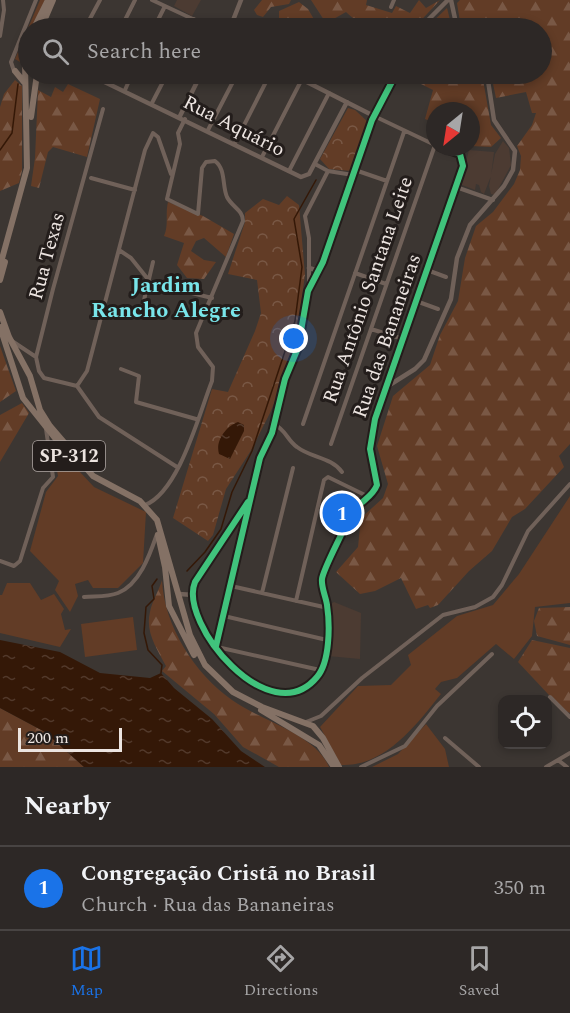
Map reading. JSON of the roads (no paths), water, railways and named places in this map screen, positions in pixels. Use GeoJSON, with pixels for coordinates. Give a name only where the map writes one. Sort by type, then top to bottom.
{"type":"FeatureCollection","features":[{"type":"Feature","properties":{"kind":"main road"},"geometry":{"type":"LineString","coordinates":[[39,18],[48,0]]}},
{"type":"Feature","properties":{"kind":"main road"},"geometry":{"type":"LineString","coordinates":[[45,18],[53,0]]}},
{"type":"Feature","properties":{"kind":"main road"},"geometry":{"type":"LineString","coordinates":[[15,71],[18,75]]}},
{"type":"Feature","properties":{"kind":"main road"},"geometry":{"type":"LineString","coordinates":[[0,280],[30,173],[31,102],[35,84]]}},
{"type":"Feature","properties":{"kind":"main road"},"geometry":{"type":"LineString","coordinates":[[0,266],[27,168],[26,86]]}},
{"type":"Feature","properties":{"kind":"main road","name":"SP-312"},"geometry":{"type":"LineString","coordinates":[[0,312],[50,426],[93,477],[145,505],[153,515],[163,537],[197,652],[224,685],[262,707],[305,722],[316,729],[339,767]]}},
{"type":"Feature","properties":{"kind":"main road","name":"SP-312"},"geometry":{"type":"LineString","coordinates":[[0,327],[16,381],[28,406],[46,429],[90,480],[142,508],[150,517],[158,534],[165,567],[167,598],[172,615],[198,661],[218,684],[237,698],[300,732],[324,749],[334,767]]}},
{"type":"Feature","properties":{"kind":"main road"},"geometry":{"type":"LineString","coordinates":[[16,381],[26,387],[30,376]]}},
{"type":"Feature","properties":{"kind":"main road"},"geometry":{"type":"LineString","coordinates":[[28,406],[26,393],[31,392],[37,400]]}},
{"type":"Feature","properties":{"kind":"main road"},"geometry":{"type":"LineString","coordinates":[[167,598],[171,594],[179,594]]}},
{"type":"Feature","properties":{"kind":"main road"},"geometry":{"type":"LineString","coordinates":[[172,615],[179,617],[184,612]]}},
{"type":"Feature","properties":{"kind":"main road"},"geometry":{"type":"LineString","coordinates":[[300,732],[299,726],[305,722]]}},
{"type":"Feature","properties":{"kind":"main road"},"geometry":{"type":"LineString","coordinates":[[308,737],[316,729]]}},
{"type":"Feature","properties":{"kind":"street"},"geometry":{"type":"LineString","coordinates":[[0,36],[4,10],[3,0]]}},
{"type":"Feature","properties":{"kind":"street"},"geometry":{"type":"LineString","coordinates":[[29,18],[36,0]]}},
{"type":"Feature","properties":{"kind":"street"},"geometry":{"type":"LineString","coordinates":[[90,18],[100,0]]}},
{"type":"Feature","properties":{"kind":"street"},"geometry":{"type":"LineString","coordinates":[[125,18],[135,0]]}},
{"type":"Feature","properties":{"kind":"street"},"geometry":{"type":"LineString","coordinates":[[152,0],[190,18]]}},
{"type":"Feature","properties":{"kind":"street"},"geometry":{"type":"LineString","coordinates":[[234,0],[241,3],[234,18]]}},
{"type":"Feature","properties":{"kind":"street"},"geometry":{"type":"LineString","coordinates":[[392,7],[394,0]]}},
{"type":"Feature","properties":{"kind":"street"},"geometry":{"type":"LineString","coordinates":[[430,18],[449,0],[454,18]]}},
{"type":"Feature","properties":{"kind":"street"},"geometry":{"type":"LineString","coordinates":[[159,18],[165,6]]}},
{"type":"Feature","properties":{"kind":"street"},"geometry":{"type":"LineString","coordinates":[[15,71],[11,62],[18,45]]}},
{"type":"Feature","properties":{"kind":"street","name":"Rua Aquário"},"geometry":{"type":"LineString","coordinates":[[113,84],[304,177],[309,174],[315,164]]}},
{"type":"Feature","properties":{"kind":"street"},"geometry":{"type":"LineString","coordinates":[[124,90],[127,84]]}},
{"type":"Feature","properties":{"kind":"street"},"geometry":{"type":"LineString","coordinates":[[152,103],[162,84]]}},
{"type":"Feature","properties":{"kind":"street"},"geometry":{"type":"LineString","coordinates":[[153,515],[155,500],[177,467],[212,381],[213,369],[198,347],[195,336],[238,236],[243,215],[226,196],[220,165],[212,160],[206,162],[201,170],[198,214],[166,199],[180,144],[178,133],[197,84]]}},
{"type":"Feature","properties":{"kind":"street"},"geometry":{"type":"LineString","coordinates":[[208,130],[232,84]]}},
{"type":"Feature","properties":{"kind":"street"},"geometry":{"type":"LineString","coordinates":[[235,143],[265,84]]}},
{"type":"Feature","properties":{"kind":"street"},"geometry":{"type":"LineString","coordinates":[[262,157],[299,84]]}},
{"type":"Feature","properties":{"kind":"street"},"geometry":{"type":"LineString","coordinates":[[312,84],[426,141]]}},
{"type":"Feature","properties":{"kind":"street"},"geometry":{"type":"LineString","coordinates":[[309,288],[319,271],[374,116],[391,84]]}},
{"type":"Feature","properties":{"kind":"street"},"geometry":{"type":"LineString","coordinates":[[386,389],[424,360],[451,299],[457,258],[468,230],[477,215],[493,200],[509,179],[515,156],[514,149],[494,120],[489,84]]}},
{"type":"Feature","properties":{"kind":"street"},"geometry":{"type":"LineString","coordinates":[[289,171],[329,93]]}},
{"type":"Feature","properties":{"kind":"street"},"geometry":{"type":"LineString","coordinates":[[346,102],[315,164],[328,171],[354,173],[387,181]]}},
{"type":"Feature","properties":{"kind":"street","name":"Rua Texas"},"geometry":{"type":"LineString","coordinates":[[36,357],[52,289],[103,109]]}},
{"type":"Feature","properties":{"kind":"street"},"geometry":{"type":"LineString","coordinates":[[303,424],[404,132]]}},
{"type":"Feature","properties":{"kind":"street"},"geometry":{"type":"LineString","coordinates":[[77,386],[87,371],[149,139],[154,133],[171,174]]}},
{"type":"Feature","properties":{"kind":"street","name":"Rua Antônio Santana Leite"},"geometry":{"type":"LineString","coordinates":[[331,444],[431,156]]}},
{"type":"Feature","properties":{"kind":"street","name":"Rua das Bananeiras"},"geometry":{"type":"LineString","coordinates":[[321,671],[327,640],[328,608],[322,575],[354,511],[369,497],[378,482],[370,441],[464,166],[462,156]]}},
{"type":"Feature","properties":{"kind":"street"},"geometry":{"type":"LineString","coordinates":[[216,646],[260,458],[274,424],[285,379],[301,338],[309,288],[305,216],[328,171]]}},
{"type":"Feature","properties":{"kind":"street"},"geometry":{"type":"LineString","coordinates":[[90,178],[135,190]]}},
{"type":"Feature","properties":{"kind":"street"},"geometry":{"type":"LineString","coordinates":[[456,187],[493,200]]}},
{"type":"Feature","properties":{"kind":"street"},"geometry":{"type":"LineString","coordinates":[[119,250],[131,258],[148,280],[156,285],[212,298]]}},
{"type":"Feature","properties":{"kind":"street"},"geometry":{"type":"LineString","coordinates":[[141,313],[153,262]]}},
{"type":"Feature","properties":{"kind":"street"},"geometry":{"type":"LineString","coordinates":[[309,268],[319,271]]}},
{"type":"Feature","properties":{"kind":"street"},"geometry":{"type":"LineString","coordinates":[[427,270],[446,277]]}},
{"type":"Feature","properties":{"kind":"street"},"geometry":{"type":"LineString","coordinates":[[355,273],[386,284]]}},
{"type":"Feature","properties":{"kind":"street"},"geometry":{"type":"LineString","coordinates":[[416,302],[438,309]]}},
{"type":"Feature","properties":{"kind":"street"},"geometry":{"type":"LineString","coordinates":[[371,329],[403,339]]}},
{"type":"Feature","properties":{"kind":"street"},"geometry":{"type":"LineString","coordinates":[[11,341],[36,357],[39,371],[44,378],[77,386],[99,417],[177,467]]}},
{"type":"Feature","properties":{"kind":"street"},"geometry":{"type":"LineString","coordinates":[[22,360],[31,354]]}},
{"type":"Feature","properties":{"kind":"street"},"geometry":{"type":"LineString","coordinates":[[121,369],[139,376],[136,402],[196,419]]}},
{"type":"Feature","properties":{"kind":"street"},"geometry":{"type":"LineString","coordinates":[[274,424],[286,432],[297,447],[334,463],[342,472]]}},
{"type":"Feature","properties":{"kind":"street"},"geometry":{"type":"LineString","coordinates":[[0,561],[12,566],[20,561],[44,489],[53,477],[46,429]]}},
{"type":"Feature","properties":{"kind":"street"},"geometry":{"type":"LineString","coordinates":[[262,593],[293,468]]}},
{"type":"Feature","properties":{"kind":"street"},"geometry":{"type":"LineString","coordinates":[[296,601],[325,479],[328,477],[341,481],[369,497]]}},
{"type":"Feature","properties":{"kind":"street"},"geometry":{"type":"LineString","coordinates":[[305,722],[317,719],[362,678],[443,615],[475,607],[493,597],[502,585],[528,531],[570,484]]}},
{"type":"Feature","properties":{"kind":"street"},"geometry":{"type":"LineString","coordinates":[[145,505],[155,500]]}},
{"type":"Feature","properties":{"kind":"street"},"geometry":{"type":"LineString","coordinates":[[181,604],[191,596],[194,586],[248,502]]}},
{"type":"Feature","properties":{"kind":"street"},"geometry":{"type":"LineString","coordinates":[[241,512],[248,512]]}},
{"type":"Feature","properties":{"kind":"street"},"geometry":{"type":"LineString","coordinates":[[84,597],[117,593],[123,590],[136,578],[149,557],[158,534]]}},
{"type":"Feature","properties":{"kind":"street"},"geometry":{"type":"LineString","coordinates":[[231,586],[328,608]]}},
{"type":"Feature","properties":{"kind":"street"},"geometry":{"type":"LineString","coordinates":[[179,594],[191,596]]}},
{"type":"Feature","properties":{"kind":"street"},"geometry":{"type":"LineString","coordinates":[[191,596],[202,624],[216,646],[244,678],[276,693],[299,690],[313,681],[321,671],[216,646]]}},
{"type":"Feature","properties":{"kind":"street"},"geometry":{"type":"LineString","coordinates":[[224,616],[327,640]]}},
{"type":"Feature","properties":{"kind":"street"},"geometry":{"type":"LineString","coordinates":[[224,657],[230,649]]}},
{"type":"Feature","properties":{"kind":"street"},"geometry":{"type":"LineString","coordinates":[[361,767],[405,746],[437,706],[492,654]]}},
{"type":"Feature","properties":{"kind":"street"},"geometry":{"type":"LineString","coordinates":[[552,699],[570,717]]}},
{"type":"Feature","properties":{"kind":"street"},"geometry":{"type":"LineString","coordinates":[[316,729],[317,719]]}},
{"type":"Feature","properties":{"kind":"street"},"geometry":{"type":"LineString","coordinates":[[445,738],[479,767]]}},
{"type":"Feature","properties":{"kind":"street"},"geometry":{"type":"LineString","coordinates":[[546,767],[570,753]]}},
{"type":"Feature","properties":{"kind":"street"},"geometry":{"type":"LineString","coordinates":[[558,760],[567,767]]}},
{"type":"Feature","properties":{"kind":"water"},"geometry":{"type":"Polygon","coordinates":[[[238,422],[244,425],[244,431],[230,459],[219,454],[220,439],[226,430],[238,422]]]}},
{"type":"Feature","properties":{"kind":"water"},"geometry":{"type":"Polygon","coordinates":[[[0,640],[60,652],[100,673],[150,678],[161,673],[174,688],[212,719],[241,751],[265,767],[84,767],[45,732],[0,708],[0,640]]]}},
{"type":"Feature","properties":{"kind":"waterway"},"geometry":{"type":"LineString","coordinates":[[0,150],[12,133],[18,84]]}},
{"type":"Feature","properties":{"kind":"waterway"},"geometry":{"type":"LineString","coordinates":[[187,571],[205,552],[221,529],[232,492],[252,451],[295,321],[302,267],[294,219],[316,180]]}},
{"type":"Feature","properties":{"kind":"waterway"},"geometry":{"type":"LineString","coordinates":[[157,579],[152,586],[154,599],[146,607],[144,633],[148,650],[162,665],[161,673]]}},
{"type":"Feature","properties":{"kind":"place","name":"Congregação Cristã no Brasil"},"geometry":{"type":"Point","coordinates":[342,513]}},
{"type":"Feature","properties":{"kind":"district","name":"Jardim Rancho Alegre"},"geometry":{"type":"Point","coordinates":[166,298]}}]}
